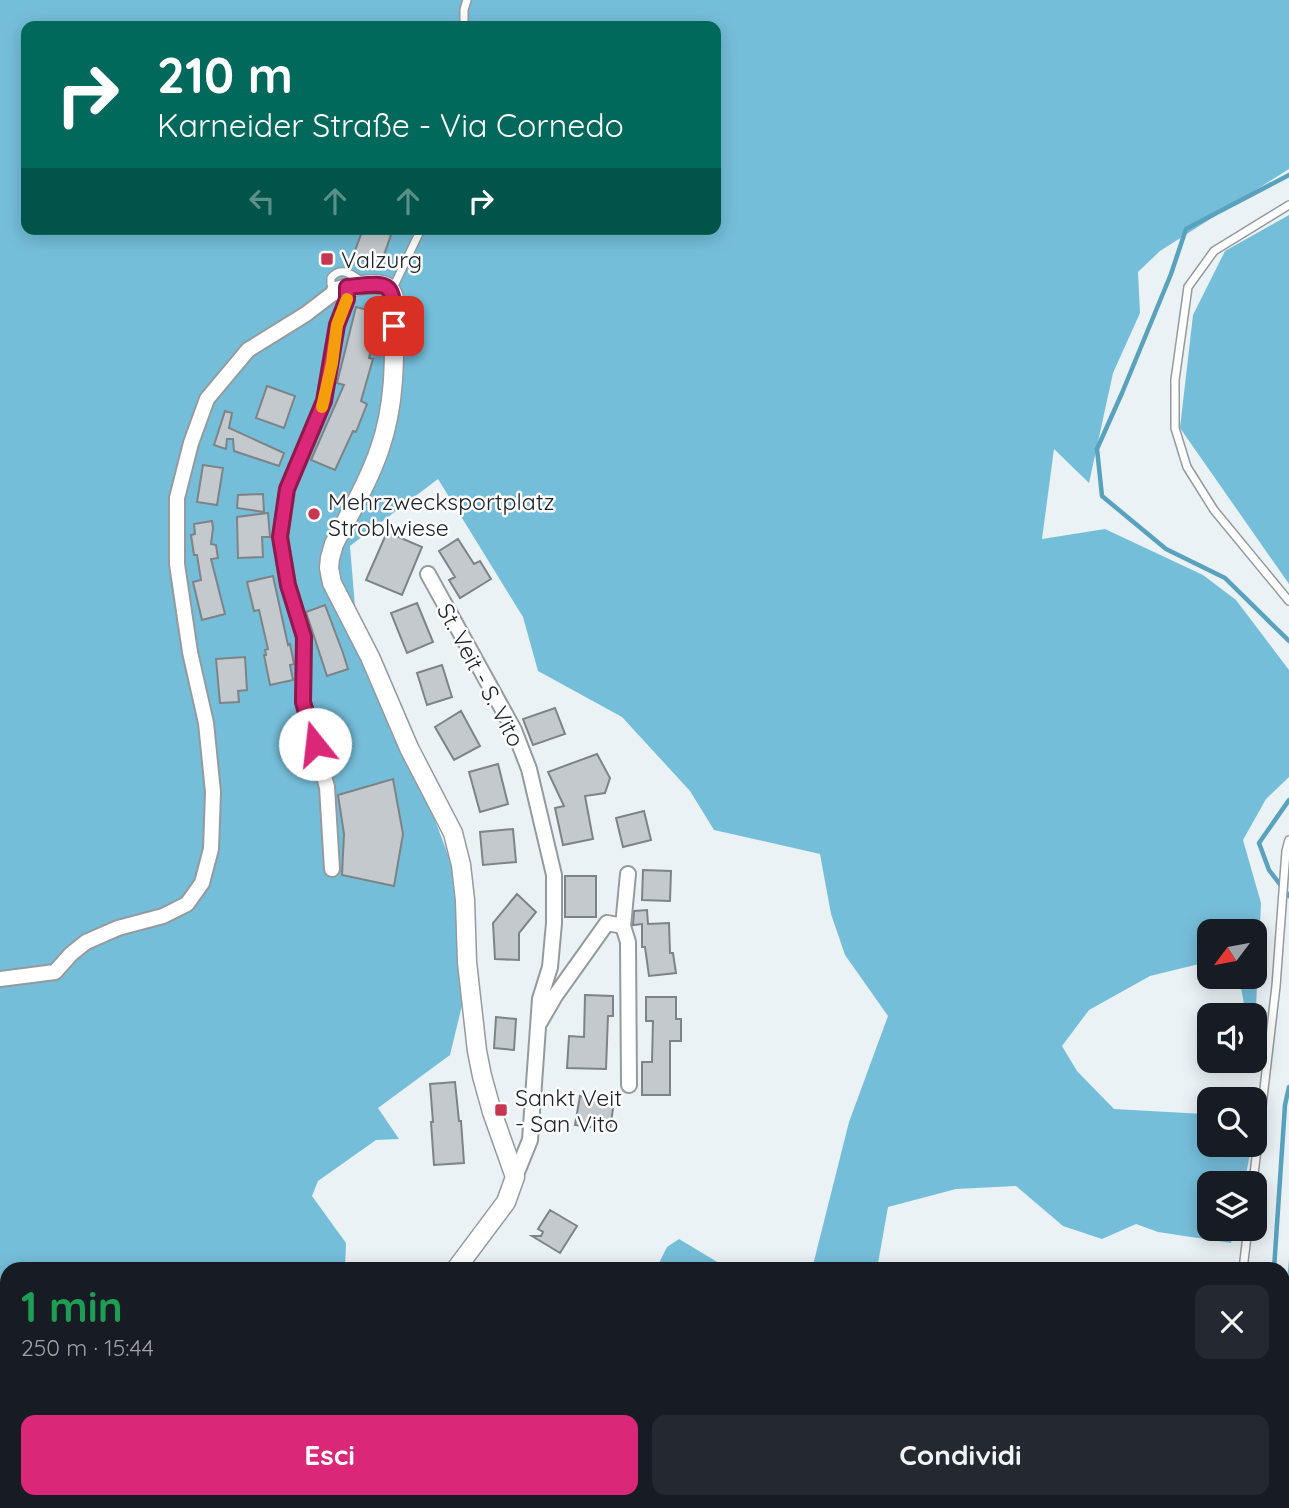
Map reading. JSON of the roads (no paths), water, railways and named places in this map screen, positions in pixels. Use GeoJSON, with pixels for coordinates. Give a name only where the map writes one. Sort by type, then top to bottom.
{"type":"FeatureCollection","features":[{"type":"Feature","properties":{"kind":"street"},"geometry":{"type":"LineString","coordinates":[[0,979],[55,972],[71,954],[86,943],[118,928],[163,916],[187,904],[202,883],[211,849],[213,792],[206,723],[190,652],[177,564],[177,498],[191,443],[207,399],[248,350],[341,289],[368,285],[387,287],[394,299],[394,380],[389,411],[374,464],[334,544],[329,568],[332,583],[370,657],[409,748],[453,833],[461,865],[467,962],[477,1051],[492,1112],[515,1177],[506,1202],[461,1262]]}},
{"type":"Feature","properties":{"kind":"street"},"geometry":{"type":"LineString","coordinates":[[332,869],[327,787],[303,702],[304,637],[288,585],[280,537],[287,489],[324,401],[337,325],[347,299],[341,289]]}},
{"type":"Feature","properties":{"kind":"street","name":"St. Veit - S. Vito"},"geometry":{"type":"LineString","coordinates":[[428,574],[514,730],[529,769],[554,875],[554,923],[550,967],[540,999],[530,1140],[515,1177]]}},
{"type":"Feature","properties":{"kind":"street"},"geometry":{"type":"LineString","coordinates":[[628,874],[623,926],[628,942],[629,1085]]}},
{"type":"Feature","properties":{"kind":"street","name":"St. Veit - S. Vito"},"geometry":{"type":"LineString","coordinates":[[538,1025],[607,922],[623,926]]}},
{"type":"Feature","properties":{"kind":"lane"},"geometry":{"type":"LineString","coordinates":[[464,21],[467,0]]}},
{"type":"Feature","properties":{"kind":"lane"},"geometry":{"type":"LineString","coordinates":[[1289,205],[1214,251],[1188,287],[1175,380],[1175,428],[1187,467],[1214,510],[1289,601]]}},
{"type":"Feature","properties":{"kind":"lane"},"geometry":{"type":"LineString","coordinates":[[391,291],[418,235]]}},
{"type":"Feature","properties":{"kind":"lane"},"geometry":{"type":"LineString","coordinates":[[1254,1171],[1276,986],[1289,840]]}},
{"type":"Feature","properties":{"kind":"lane"},"geometry":{"type":"LineString","coordinates":[[1244,1262],[1246,1241]]}},
{"type":"Feature","properties":{"kind":"waterway"},"geometry":{"type":"LineString","coordinates":[[1289,175],[1186,229],[1171,274],[1097,449],[1102,496],[1166,549],[1225,578],[1289,641]]}},
{"type":"Feature","properties":{"kind":"waterway"},"geometry":{"type":"LineString","coordinates":[[1289,800],[1259,843],[1269,870],[1289,896]]}},
{"type":"Feature","properties":{"kind":"waterway"},"geometry":{"type":"LineString","coordinates":[[1274,1262],[1285,1105],[1289,1087]]}},
{"type":"Feature","properties":{"kind":"place","name":"Valzurg"},"geometry":{"type":"Point","coordinates":[327,259]}},
{"type":"Feature","properties":{"kind":"place","name":"Mehrzwecksportplatz Stroblwiese"},"geometry":{"type":"Point","coordinates":[314,514]}},
{"type":"Feature","properties":{"kind":"place","name":"Sankt Veit - San Vito"},"geometry":{"type":"Point","coordinates":[501,1110]}}]}
